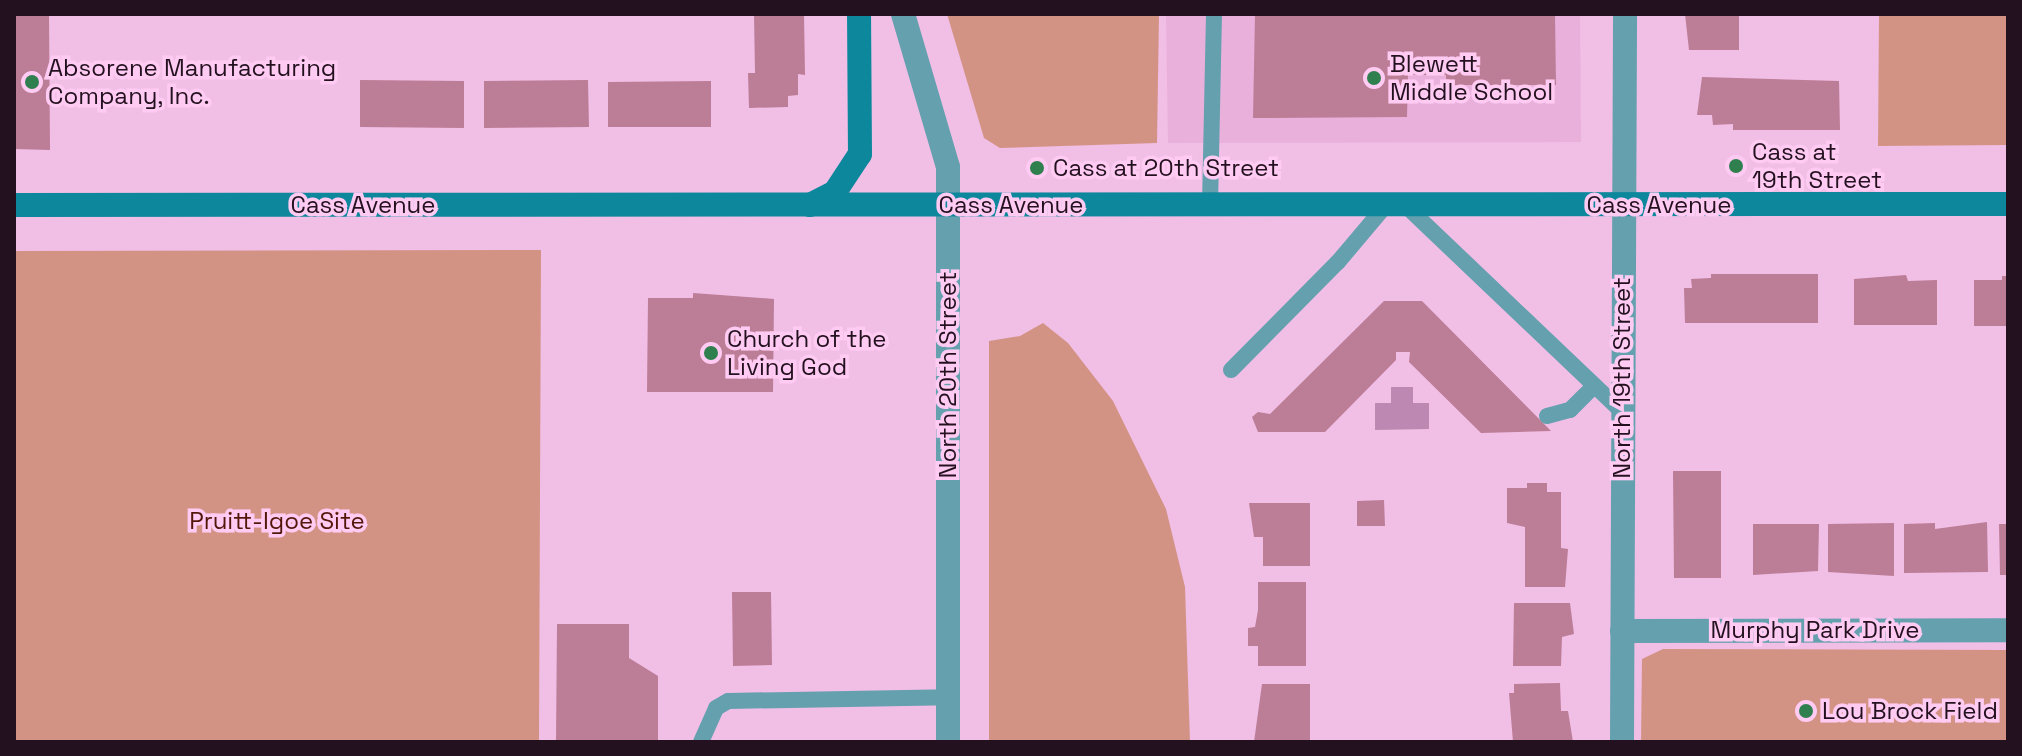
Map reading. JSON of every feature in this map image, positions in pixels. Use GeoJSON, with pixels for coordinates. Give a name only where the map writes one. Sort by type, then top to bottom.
{"type":"FeatureCollection","features":[{"type":"Feature","properties":{"kind":"main road"},"geometry":{"type":"LineString","coordinates":[[809,205],[835,192],[860,154],[859,14]]}},
{"type":"Feature","properties":{"kind":"main road","name":"Cass Avenue"},"geometry":{"type":"LineString","coordinates":[[14,205],[2008,204]]}},
{"type":"Feature","properties":{"kind":"street","name":"North 20th Street"},"geometry":{"type":"LineString","coordinates":[[903,14],[944,146],[949,205],[948,742]]}},
{"type":"Feature","properties":{"kind":"street","name":"North 19th Street"},"geometry":{"type":"LineString","coordinates":[[1622,742],[1625,14]]}},
{"type":"Feature","properties":{"kind":"street","name":"Murphy Park Drive"},"geometry":{"type":"LineString","coordinates":[[1622,631],[2008,630]]}},
{"type":"Feature","properties":{"kind":"lane"},"geometry":{"type":"LineString","coordinates":[[1210,205],[1214,14]]}},
{"type":"Feature","properties":{"kind":"lane"},"geometry":{"type":"LineString","coordinates":[[1231,370],[1396,204],[1592,388],[1622,412]]}},
{"type":"Feature","properties":{"kind":"lane"},"geometry":{"type":"LineString","coordinates":[[1547,416],[1570,410],[1592,388]]}},
{"type":"Feature","properties":{"kind":"lane"},"geometry":{"type":"LineString","coordinates":[[701,742],[716,708],[728,701],[948,697]]}},
{"type":"Feature","properties":{"kind":"shaded area","name":"Blewett Middle School"},"geometry":{"type":"Polygon","coordinates":[[[1166,14],[1580,14],[1581,142],[1168,143],[1166,14]]]}},
{"type":"Feature","properties":{"kind":"shaded area"},"geometry":{"type":"Polygon","coordinates":[[[1391,387],[1413,387],[1413,403],[1429,403],[1429,429],[1375,430],[1375,403],[1391,403],[1391,387]]]}},
{"type":"Feature","properties":{"kind":"green space"},"geometry":{"type":"Polygon","coordinates":[[[947,14],[1159,14],[1157,143],[1000,148],[984,138],[947,14]]]}},
{"type":"Feature","properties":{"kind":"green space"},"geometry":{"type":"Polygon","coordinates":[[[1879,14],[2008,14],[2008,145],[1878,146],[1879,14]]]}},
{"type":"Feature","properties":{"kind":"green space","name":"Pruitt-Igoe Site"},"geometry":{"type":"Polygon","coordinates":[[[541,250],[539,742],[14,742],[14,251],[541,250]]]}},
{"type":"Feature","properties":{"kind":"green space"},"geometry":{"type":"Polygon","coordinates":[[[1043,323],[1068,343],[1113,401],[1166,509],[1185,587],[1190,742],[989,742],[989,341],[1020,336],[1043,323]]]}},
{"type":"Feature","properties":{"kind":"green space"},"geometry":{"type":"Polygon","coordinates":[[[1663,649],[2008,650],[2008,742],[1641,742],[1642,659],[1663,649]]]}},
{"type":"Feature","properties":{"kind":"building","name":"Absorene Manufacturing Company, Inc."},"geometry":{"type":"Polygon","coordinates":[[[14,14],[49,14],[50,150],[14,149],[14,14]]]}},
{"type":"Feature","properties":{"kind":"building"},"geometry":{"type":"Polygon","coordinates":[[[754,14],[804,14],[805,75],[798,74],[798,95],[788,96],[788,107],[749,108],[748,73],[755,73],[754,14]]]}},
{"type":"Feature","properties":{"kind":"building","name":"Blewett Middle School"},"geometry":{"type":"Polygon","coordinates":[[[1255,14],[1555,14],[1556,85],[1446,85],[1446,75],[1408,75],[1407,117],[1253,118],[1255,14]]]}},
{"type":"Feature","properties":{"kind":"building"},"geometry":{"type":"Polygon","coordinates":[[[1685,14],[1739,14],[1739,50],[1689,50],[1685,14]]]}},
{"type":"Feature","properties":{"kind":"building"},"geometry":{"type":"Polygon","coordinates":[[[1702,77],[1839,81],[1840,130],[1733,130],[1733,124],[1713,125],[1712,115],[1697,115],[1702,77]]]}},
{"type":"Feature","properties":{"kind":"building"},"geometry":{"type":"Polygon","coordinates":[[[360,80],[464,81],[464,128],[360,127],[360,80]]]}},
{"type":"Feature","properties":{"kind":"building"},"geometry":{"type":"Polygon","coordinates":[[[588,80],[589,127],[484,128],[484,81],[588,80]]]}},
{"type":"Feature","properties":{"kind":"building"},"geometry":{"type":"Polygon","coordinates":[[[711,81],[711,127],[608,127],[608,82],[711,81]]]}},
{"type":"Feature","properties":{"kind":"building"},"geometry":{"type":"Polygon","coordinates":[[[1711,274],[1818,274],[1818,323],[1685,323],[1684,288],[1692,288],[1691,279],[1711,278],[1711,274]]]}},
{"type":"Feature","properties":{"kind":"building"},"geometry":{"type":"Polygon","coordinates":[[[1906,275],[1908,281],[1937,280],[1937,325],[1854,325],[1854,279],[1906,275]]]}},
{"type":"Feature","properties":{"kind":"building"},"geometry":{"type":"Polygon","coordinates":[[[2002,276],[2008,276],[2008,326],[1974,326],[1974,280],[2002,280],[2002,276]]]}},
{"type":"Feature","properties":{"kind":"building","name":"Church of the Living God"},"geometry":{"type":"Polygon","coordinates":[[[693,293],[774,299],[773,392],[647,392],[648,298],[693,298],[693,293]]]}},
{"type":"Feature","properties":{"kind":"building"},"geometry":{"type":"Polygon","coordinates":[[[1384,301],[1422,301],[1551,431],[1481,433],[1409,362],[1410,352],[1396,352],[1396,360],[1325,432],[1258,432],[1252,417],[1258,412],[1270,414],[1384,301]]]}},
{"type":"Feature","properties":{"kind":"building"},"geometry":{"type":"Polygon","coordinates":[[[1673,471],[1721,471],[1721,578],[1674,578],[1673,471]]]}},
{"type":"Feature","properties":{"kind":"building"},"geometry":{"type":"Polygon","coordinates":[[[1527,483],[1547,483],[1547,492],[1561,492],[1561,548],[1568,549],[1565,587],[1525,587],[1525,527],[1507,523],[1507,488],[1527,488],[1527,483]]]}},
{"type":"Feature","properties":{"kind":"building"},"geometry":{"type":"Polygon","coordinates":[[[1384,500],[1385,526],[1357,526],[1357,501],[1384,500]]]}},
{"type":"Feature","properties":{"kind":"building"},"geometry":{"type":"Polygon","coordinates":[[[1249,503],[1310,503],[1310,566],[1263,566],[1263,537],[1254,537],[1249,503]]]}},
{"type":"Feature","properties":{"kind":"building"},"geometry":{"type":"Polygon","coordinates":[[[1987,522],[1988,572],[1904,573],[1904,524],[1935,523],[1935,529],[1987,522]]]}},
{"type":"Feature","properties":{"kind":"building"},"geometry":{"type":"Polygon","coordinates":[[[1894,523],[1894,576],[1828,572],[1828,524],[1894,523]]]}},
{"type":"Feature","properties":{"kind":"building"},"geometry":{"type":"Polygon","coordinates":[[[1753,524],[1819,524],[1818,571],[1753,575],[1753,524]]]}},
{"type":"Feature","properties":{"kind":"building"},"geometry":{"type":"Polygon","coordinates":[[[1999,524],[2008,524],[2008,575],[2000,575],[1999,524]]]}},
{"type":"Feature","properties":{"kind":"building"},"geometry":{"type":"Polygon","coordinates":[[[1258,582],[1306,582],[1306,666],[1258,666],[1258,646],[1248,646],[1248,628],[1255,627],[1258,582]]]}},
{"type":"Feature","properties":{"kind":"building"},"geometry":{"type":"Polygon","coordinates":[[[732,592],[771,592],[772,665],[733,666],[732,592]]]}},
{"type":"Feature","properties":{"kind":"building"},"geometry":{"type":"Polygon","coordinates":[[[1514,603],[1570,603],[1574,634],[1562,637],[1561,666],[1513,666],[1514,603]]]}},
{"type":"Feature","properties":{"kind":"building"},"geometry":{"type":"Polygon","coordinates":[[[557,624],[629,624],[629,658],[658,676],[658,742],[556,742],[557,624]]]}},
{"type":"Feature","properties":{"kind":"building"},"geometry":{"type":"Polygon","coordinates":[[[1560,683],[1561,711],[1568,711],[1573,742],[1513,742],[1509,693],[1514,693],[1514,684],[1560,683]]]}},
{"type":"Feature","properties":{"kind":"building"},"geometry":{"type":"Polygon","coordinates":[[[1262,684],[1310,684],[1310,742],[1254,742],[1262,684]]]}},
{"type":"Feature","properties":{"kind":"place","name":"Blewett Middle School"},"geometry":{"type":"Point","coordinates":[1374,78]}},
{"type":"Feature","properties":{"kind":"place","name":"Absorene Manufacturing Company, Inc."},"geometry":{"type":"Point","coordinates":[32,82]}},
{"type":"Feature","properties":{"kind":"place","name":"Cass at 19th Street"},"geometry":{"type":"Point","coordinates":[1736,166]}},
{"type":"Feature","properties":{"kind":"place","name":"Cass at 20th Street"},"geometry":{"type":"Point","coordinates":[1037,168]}},
{"type":"Feature","properties":{"kind":"place","name":"Church of the Living God"},"geometry":{"type":"Point","coordinates":[711,353]}},
{"type":"Feature","properties":{"kind":"place","name":"Lou Brock Field"},"geometry":{"type":"Point","coordinates":[1806,711]}}]}
